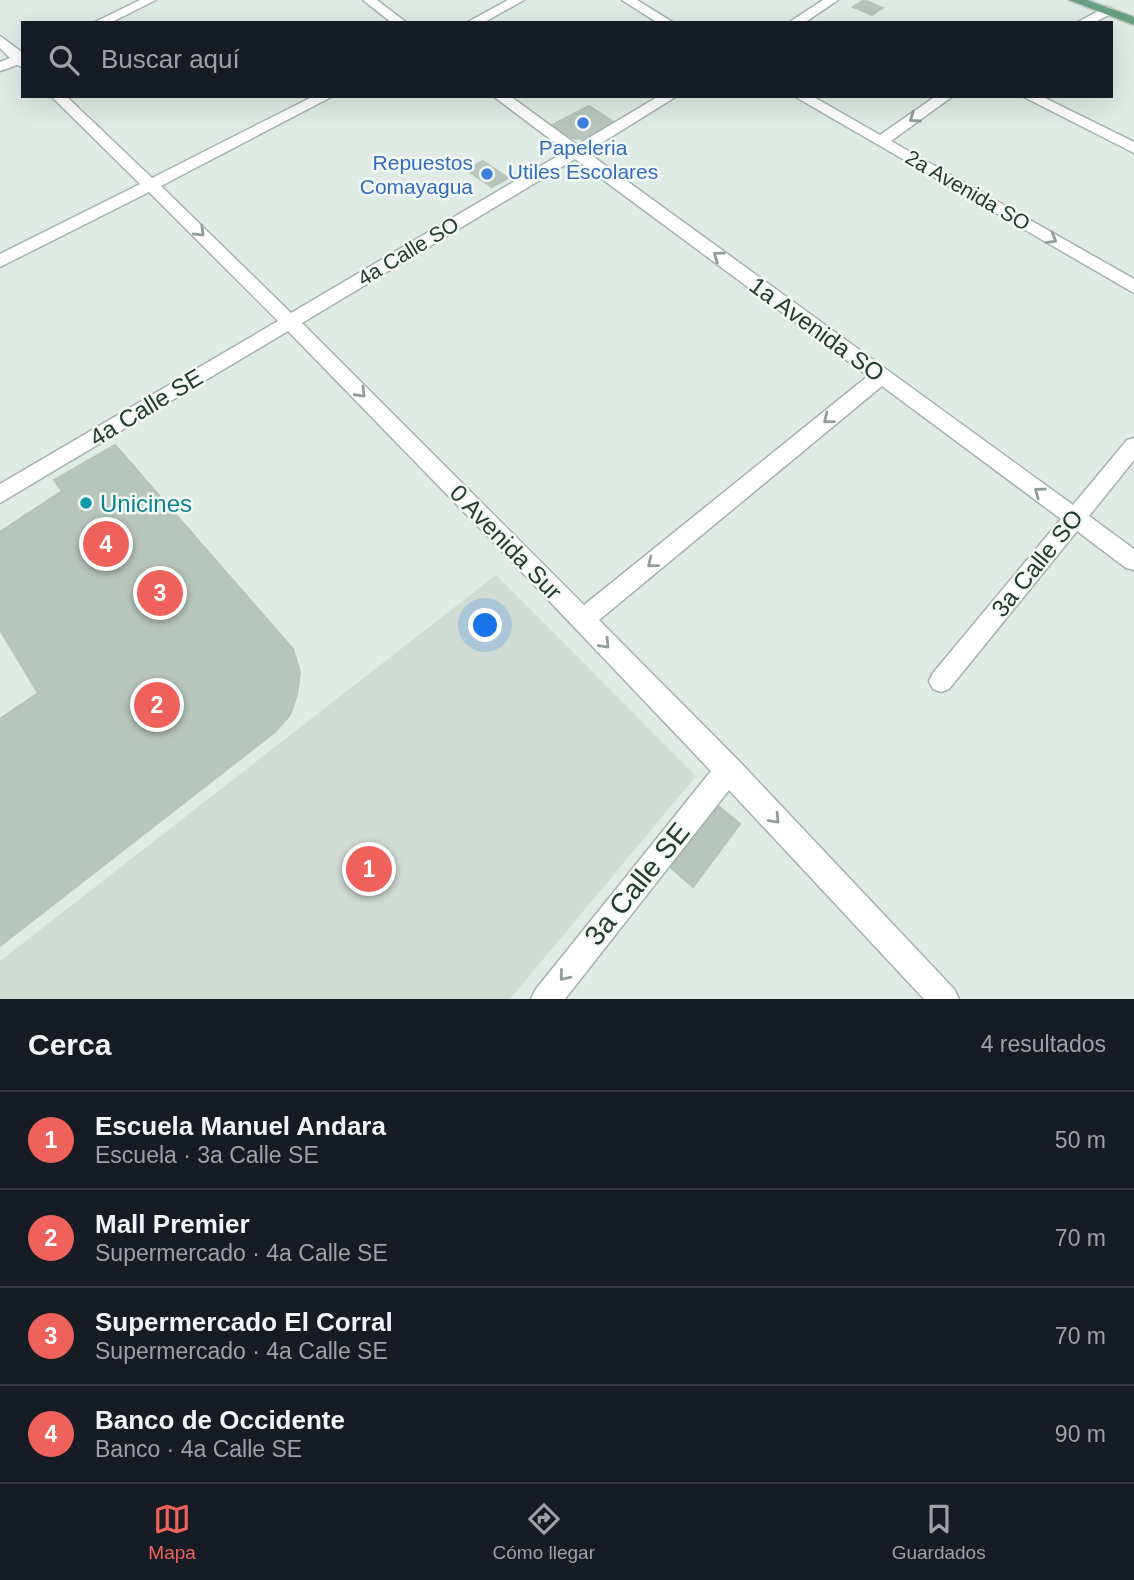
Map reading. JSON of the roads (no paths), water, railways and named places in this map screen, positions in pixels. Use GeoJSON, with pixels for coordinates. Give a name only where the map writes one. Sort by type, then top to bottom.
{"type":"FeatureCollection","features":[{"type":"Feature","properties":{"kind":"main road"},"geometry":{"type":"LineString","coordinates":[[1075,0],[1134,21]]}},
{"type":"Feature","properties":{"kind":"street"},"geometry":{"type":"LineString","coordinates":[[103,21],[150,0]]}},
{"type":"Feature","properties":{"kind":"street"},"geometry":{"type":"LineString","coordinates":[[369,0],[398,21]]}},
{"type":"Feature","properties":{"kind":"street"},"geometry":{"type":"LineString","coordinates":[[476,21],[518,0]]}},
{"type":"Feature","properties":{"kind":"street"},"geometry":{"type":"LineString","coordinates":[[628,0],[665,21]]}},
{"type":"Feature","properties":{"kind":"street"},"geometry":{"type":"LineString","coordinates":[[797,21],[832,0]]}},
{"type":"Feature","properties":{"kind":"street"},"geometry":{"type":"LineString","coordinates":[[1086,21],[1106,11]]}},
{"type":"Feature","properties":{"kind":"street"},"geometry":{"type":"LineString","coordinates":[[0,40],[21,59],[0,67]]}},
{"type":"Feature","properties":{"kind":"street","name":"0 Avenida Sur"},"geometry":{"type":"LineString","coordinates":[[60,98],[291,321],[729,769],[944,999]]}},
{"type":"Feature","properties":{"kind":"street"},"geometry":{"type":"LineString","coordinates":[[0,261],[322,98]]}},
{"type":"Feature","properties":{"kind":"street","name":"1a Avenida SO"},"geometry":{"type":"LineString","coordinates":[[503,98],[1134,561]]}},
{"type":"Feature","properties":{"kind":"street","name":"4a Calle SO"},"geometry":{"type":"LineString","coordinates":[[291,321],[667,98]]}},
{"type":"Feature","properties":{"kind":"street","name":"2a Avenida SO"},"geometry":{"type":"LineString","coordinates":[[805,98],[1134,287]]}},
{"type":"Feature","properties":{"kind":"street"},"geometry":{"type":"LineString","coordinates":[[882,141],[943,98]]}},
{"type":"Feature","properties":{"kind":"street"},"geometry":{"type":"LineString","coordinates":[[1033,98],[1134,148]]}},
{"type":"Feature","properties":{"kind":"street","name":"4a Calle SE"},"geometry":{"type":"LineString","coordinates":[[0,494],[291,321]]}},
{"type":"Feature","properties":{"kind":"street"},"geometry":{"type":"LineString","coordinates":[[582,620],[881,376]]}},
{"type":"Feature","properties":{"kind":"street","name":"3a Calle SO"},"geometry":{"type":"LineString","coordinates":[[942,681],[1134,446]]}},
{"type":"Feature","properties":{"kind":"street","name":"3a Calle SE"},"geometry":{"type":"LineString","coordinates":[[546,999],[729,769]]}},
{"type":"Feature","properties":{"kind":"place","name":"Papeleria Utiles Escolares"},"geometry":{"type":"Point","coordinates":[583,123]}},
{"type":"Feature","properties":{"kind":"place","name":"Repuestos Comayagua"},"geometry":{"type":"Point","coordinates":[487,174]}},
{"type":"Feature","properties":{"kind":"place","name":"Unicines"},"geometry":{"type":"Point","coordinates":[86,503]}},
{"type":"Feature","properties":{"kind":"place","name":"Banco de Occidente"},"geometry":{"type":"Point","coordinates":[106,544]}},
{"type":"Feature","properties":{"kind":"place","name":"Supermercado El Corral"},"geometry":{"type":"Point","coordinates":[160,593]}},
{"type":"Feature","properties":{"kind":"place","name":"Mall Premier"},"geometry":{"type":"Point","coordinates":[157,705]}},
{"type":"Feature","properties":{"kind":"place","name":"Escuela Manuel Andara"},"geometry":{"type":"Point","coordinates":[369,869]}}]}
